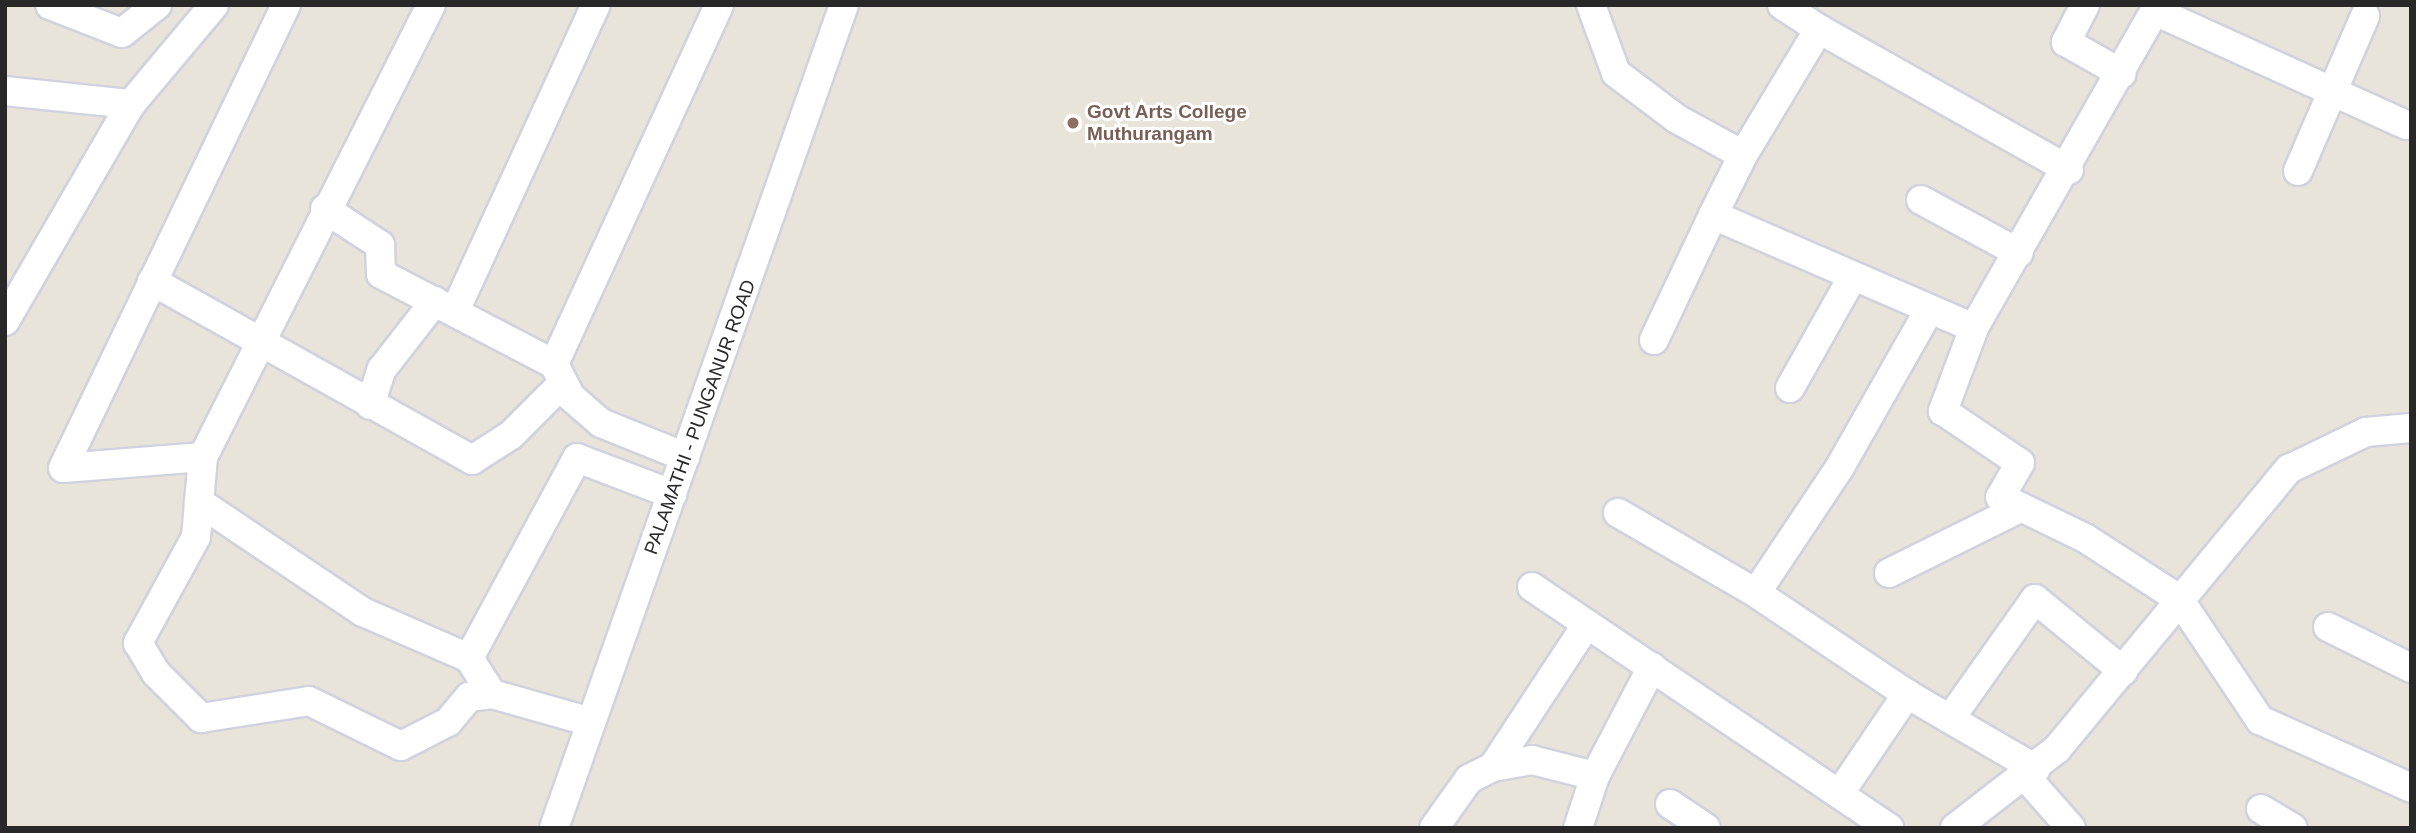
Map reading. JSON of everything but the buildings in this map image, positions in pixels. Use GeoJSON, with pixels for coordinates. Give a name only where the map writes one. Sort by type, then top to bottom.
{"type":"FeatureCollection","features":[{"type":"Feature","properties":{"kind":"street"},"geometry":{"type":"LineString","coordinates":[[50,5],[122,33],[157,5]]}},
{"type":"Feature","properties":{"kind":"street"},"geometry":{"type":"LineString","coordinates":[[5,321],[131,104],[214,5]]}},
{"type":"Feature","properties":{"kind":"street"},"geometry":{"type":"LineString","coordinates":[[203,457],[63,468],[286,5]]}},
{"type":"Feature","properties":{"kind":"street"},"geometry":{"type":"LineString","coordinates":[[431,5],[324,209],[203,457],[196,537],[138,643],[156,673],[201,718],[309,701],[401,746],[448,722],[469,697],[492,694],[591,722]]}},
{"type":"Feature","properties":{"kind":"street"},"geometry":{"type":"LineString","coordinates":[[370,405],[382,369],[445,306],[596,5]]}},
{"type":"Feature","properties":{"kind":"street"},"geometry":{"type":"LineString","coordinates":[[152,281],[472,460],[511,435],[559,373],[719,5]]}},
{"type":"Feature","properties":{"kind":"street","name":"PALAMATHI - PUNGANUR ROAD"},"geometry":{"type":"LineString","coordinates":[[554,828],[844,5]]}},
{"type":"Feature","properties":{"kind":"street"},"geometry":{"type":"LineString","coordinates":[[1591,5],[1616,73],[1677,119],[1743,155]]}},
{"type":"Feature","properties":{"kind":"street"},"geometry":{"type":"LineString","coordinates":[[1782,5],[1819,29],[2069,170]]}},
{"type":"Feature","properties":{"kind":"street"},"geometry":{"type":"LineString","coordinates":[[2085,5],[2066,42],[2122,75]]}},
{"type":"Feature","properties":{"kind":"street"},"geometry":{"type":"LineString","coordinates":[[2406,125],[2157,8],[2069,170],[1975,328],[1943,411],[2020,463],[2000,497],[2085,538],[2179,598],[2260,720],[2411,788]]}},
{"type":"Feature","properties":{"kind":"street"},"geometry":{"type":"LineString","coordinates":[[2298,171],[2365,16]]}},
{"type":"Feature","properties":{"kind":"street"},"geometry":{"type":"LineString","coordinates":[[1654,340],[1743,155],[1819,29]]}},
{"type":"Feature","properties":{"kind":"street"},"geometry":{"type":"LineString","coordinates":[[5,91],[131,104]]}},
{"type":"Feature","properties":{"kind":"street"},"geometry":{"type":"LineString","coordinates":[[1921,201],[2020,253]]}},
{"type":"Feature","properties":{"kind":"street"},"geometry":{"type":"LineString","coordinates":[[324,209],[380,245],[381,274],[445,306],[559,373],[601,423],[685,457]]}},
{"type":"Feature","properties":{"kind":"street"},"geometry":{"type":"LineString","coordinates":[[1713,215],[1928,312],[1975,328]]}},
{"type":"Feature","properties":{"kind":"street"},"geometry":{"type":"LineString","coordinates":[[1790,388],[1852,278]]}},
{"type":"Feature","properties":{"kind":"street"},"geometry":{"type":"LineString","coordinates":[[1756,593],[1840,467],[1928,312]]}},
{"type":"Feature","properties":{"kind":"street"},"geometry":{"type":"LineString","coordinates":[[1955,828],[2031,773],[2123,671],[2179,598],[2289,469],[2366,432],[2411,428]]}},
{"type":"Feature","properties":{"kind":"street"},"geometry":{"type":"LineString","coordinates":[[469,658],[577,458],[672,494]]}},
{"type":"Feature","properties":{"kind":"street"},"geometry":{"type":"LineString","coordinates":[[199,502],[363,612],[469,658],[492,694]]}},
{"type":"Feature","properties":{"kind":"street"},"geometry":{"type":"LineString","coordinates":[[1889,573],[2022,508]]}},
{"type":"Feature","properties":{"kind":"street"},"geometry":{"type":"LineString","coordinates":[[1618,513],[1756,593],[2031,773],[2071,828]]}},
{"type":"Feature","properties":{"kind":"street"},"geometry":{"type":"LineString","coordinates":[[1532,587],[1889,828]]}},
{"type":"Feature","properties":{"kind":"street"},"geometry":{"type":"LineString","coordinates":[[1950,719],[2035,599],[2123,671]]}},
{"type":"Feature","properties":{"kind":"street"},"geometry":{"type":"LineString","coordinates":[[1493,767],[1587,624]]}},
{"type":"Feature","properties":{"kind":"street"},"geometry":{"type":"LineString","coordinates":[[2328,627],[2411,668]]}},
{"type":"Feature","properties":{"kind":"street"},"geometry":{"type":"LineString","coordinates":[[1578,828],[1595,776],[1652,667]]}},
{"type":"Feature","properties":{"kind":"street"},"geometry":{"type":"LineString","coordinates":[[1840,793],[1907,694]]}},
{"type":"Feature","properties":{"kind":"street"},"geometry":{"type":"LineString","coordinates":[[1434,828],[1469,779],[1493,767],[1532,760],[1595,776]]}},
{"type":"Feature","properties":{"kind":"street"},"geometry":{"type":"LineString","coordinates":[[1670,804],[1706,828]]}},
{"type":"Feature","properties":{"kind":"street"},"geometry":{"type":"LineString","coordinates":[[2261,809],[2293,828]]}},
{"type":"Feature","properties":{"kind":"place","name":"Govt Arts College Muthurangam"},"geometry":{"type":"Point","coordinates":[1073,123]}}]}
